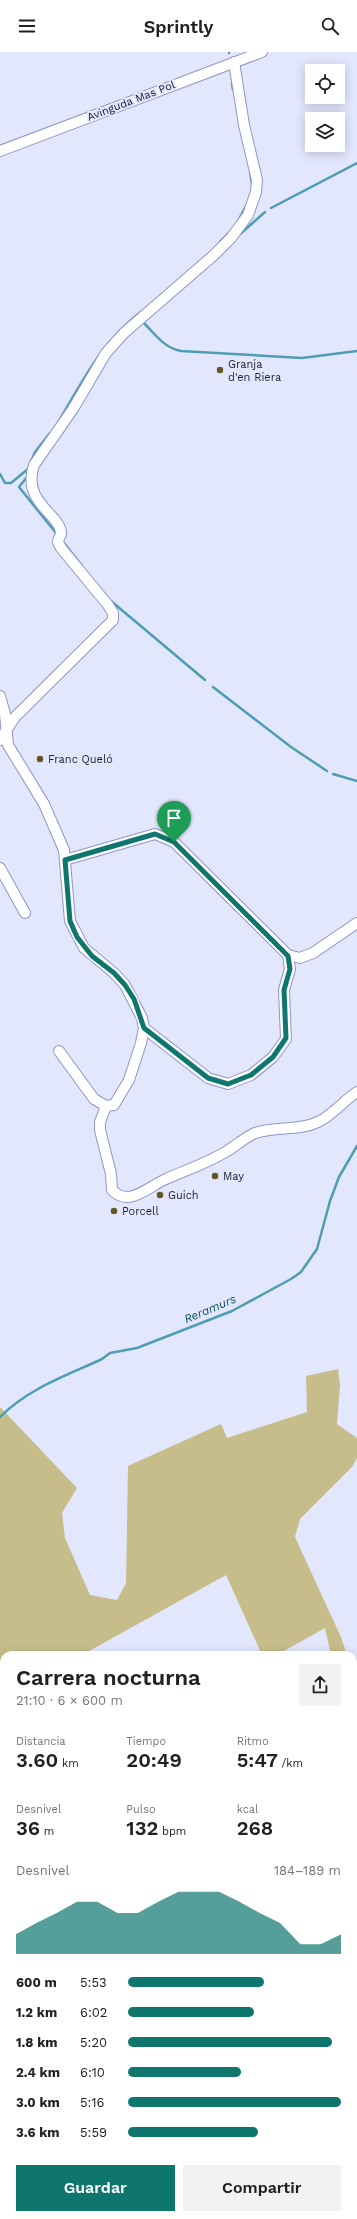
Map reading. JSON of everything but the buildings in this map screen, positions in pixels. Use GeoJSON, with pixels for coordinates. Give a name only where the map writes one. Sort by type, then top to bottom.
{"type":"FeatureCollection","features":[{"type":"Feature","properties":{"kind":"street","name":"Avinguda Mas Pol"},"geometry":{"type":"LineString","coordinates":[[0,151],[262,52]]}},
{"type":"Feature","properties":{"kind":"street"},"geometry":{"type":"LineString","coordinates":[[0,740],[15,717],[113,620],[113,613],[108,605],[61,548],[58,542],[61,534],[59,528],[39,502],[31,482],[31,473],[34,465],[73,409],[106,353],[124,333],[214,255],[231,238],[248,215],[256,192],[257,180],[244,125],[234,62]]}},
{"type":"Feature","properties":{"kind":"street"},"geometry":{"type":"LineString","coordinates":[[0,696],[5,714],[5,731],[8,745],[44,804],[55,826],[64,850],[70,921],[77,937],[92,956],[114,973],[125,985],[136,1005],[144,1028],[208,1078],[228,1084],[251,1075],[273,1057],[286,1038],[284,990],[290,969],[288,956]]}},
{"type":"Feature","properties":{"kind":"street"},"geometry":{"type":"LineString","coordinates":[[65,860],[155,834],[161,836],[174,842],[288,956],[300,958],[313,954],[357,923]]}},
{"type":"Feature","properties":{"kind":"street"},"geometry":{"type":"LineString","coordinates":[[0,868],[25,913]]}},
{"type":"Feature","properties":{"kind":"street"},"geometry":{"type":"LineString","coordinates":[[59,1051],[94,1099],[106,1106],[114,1105],[129,1080],[144,1028]]}},
{"type":"Feature","properties":{"kind":"street"},"geometry":{"type":"LineString","coordinates":[[106,1106],[100,1122],[100,1130],[111,1174],[112,1190],[116,1195],[124,1198],[134,1196],[163,1180],[196,1167],[228,1151],[244,1138],[256,1133],[272,1128],[302,1126],[318,1122],[357,1092]]}},
{"type":"Feature","properties":{"kind":"shaded area"},"geometry":{"type":"Polygon","coordinates":[[[338,1369],[340,1385],[337,1424],[357,1438],[357,1458],[352,1467],[300,1519],[295,1537],[341,1637],[346,1651],[330,1651],[325,1628],[284,1651],[260,1651],[226,1575],[89,1651],[0,1651],[0,1407],[77,1488],[62,1513],[65,1538],[90,1595],[117,1600],[126,1583],[128,1466],[221,1424],[227,1438],[307,1412],[306,1376],[338,1369]]]}},
{"type":"Feature","properties":{"kind":"waterway"},"geometry":{"type":"LineString","coordinates":[[232,84],[233,90]]}},
{"type":"Feature","properties":{"kind":"waterway"},"geometry":{"type":"LineString","coordinates":[[271,208],[357,163]]}},
{"type":"Feature","properties":{"kind":"waterway"},"geometry":{"type":"LineString","coordinates":[[250,171],[252,184]]}},
{"type":"Feature","properties":{"kind":"waterway"},"geometry":{"type":"LineString","coordinates":[[238,221],[246,206]]}},
{"type":"Feature","properties":{"kind":"waterway"},"geometry":{"type":"LineString","coordinates":[[239,235],[265,212]]}},
{"type":"Feature","properties":{"kind":"waterway"},"geometry":{"type":"LineString","coordinates":[[220,242],[231,231]]}},
{"type":"Feature","properties":{"kind":"waterway"},"geometry":{"type":"LineString","coordinates":[[59,421],[86,375],[105,348],[116,335],[142,311]]}},
{"type":"Feature","properties":{"kind":"waterway"},"geometry":{"type":"LineString","coordinates":[[143,322],[165,344],[181,351],[302,358],[357,351]]}},
{"type":"Feature","properties":{"kind":"waterway"},"geometry":{"type":"LineString","coordinates":[[0,474],[5,483],[11,483],[28,469],[35,452],[50,433]]}},
{"type":"Feature","properties":{"kind":"waterway"},"geometry":{"type":"LineString","coordinates":[[27,477],[19,487],[56,533]]}},
{"type":"Feature","properties":{"kind":"waterway"},"geometry":{"type":"LineString","coordinates":[[64,543],[82,566]]}},
{"type":"Feature","properties":{"kind":"waterway"},"geometry":{"type":"LineString","coordinates":[[111,601],[205,680]]}},
{"type":"Feature","properties":{"kind":"waterway"},"geometry":{"type":"LineString","coordinates":[[213,687],[291,747],[327,771]]}},
{"type":"Feature","properties":{"kind":"waterway"},"geometry":{"type":"LineString","coordinates":[[333,774],[357,781]]}},
{"type":"Feature","properties":{"kind":"waterway","name":"Reramurs"},"geometry":{"type":"LineString","coordinates":[[0,1417],[11,1407],[36,1390],[102,1359],[110,1353],[137,1348],[232,1311],[301,1272],[317,1249],[330,1201],[339,1177],[357,1146]]}},
{"type":"Feature","properties":{"kind":"place","name":"Granja d'en Riera"},"geometry":{"type":"Point","coordinates":[220,370]}},
{"type":"Feature","properties":{"kind":"place","name":"Franc Queló"},"geometry":{"type":"Point","coordinates":[40,759]}},
{"type":"Feature","properties":{"kind":"place","name":"May"},"geometry":{"type":"Point","coordinates":[215,1176]}},
{"type":"Feature","properties":{"kind":"place","name":"Guich"},"geometry":{"type":"Point","coordinates":[160,1195]}},
{"type":"Feature","properties":{"kind":"place","name":"Porcell"},"geometry":{"type":"Point","coordinates":[114,1211]}},
{"type":"Feature","properties":{"kind":"route"},"geometry":{"type":"LineString","coordinates":[[155,834],[174,842],[288,956],[290,969],[284,990],[286,1038],[273,1057],[251,1075],[228,1084],[208,1078],[144,1028],[142,1018],[134,999],[125,985],[114,973],[84,948],[70,921],[65,860],[128,840],[155,834]]}}]}
